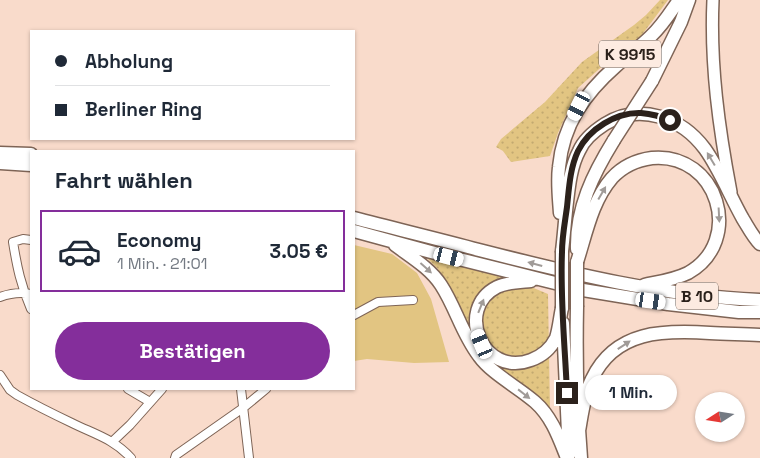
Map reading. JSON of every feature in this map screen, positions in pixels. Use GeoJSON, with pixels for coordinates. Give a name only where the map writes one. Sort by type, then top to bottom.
{"type":"FeatureCollection","features":[{"type":"Feature","properties":{"kind":"highway","name":"K 9915"},"geometry":{"type":"LineString","coordinates":[[568,458],[558,168],[564,142],[579,106],[598,82],[651,36],[679,0]]}},
{"type":"Feature","properties":{"kind":"highway","name":"K 9915"},"geometry":{"type":"LineString","coordinates":[[581,239],[579,222],[589,186],[598,166],[652,81],[690,0]]}},
{"type":"Feature","properties":{"kind":"highway"},"geometry":{"type":"LineString","coordinates":[[562,252],[573,166],[578,151],[585,140],[608,122],[622,116],[639,113],[655,115],[670,120],[682,126],[694,136],[705,150],[733,202],[760,244]]}},
{"type":"Feature","properties":{"kind":"highway"},"geometry":{"type":"LineString","coordinates":[[0,153],[30,154]]}},
{"type":"Feature","properties":{"kind":"highway"},"geometry":{"type":"LineString","coordinates":[[581,458],[578,431],[576,344],[577,262],[581,239],[604,190],[612,178],[622,169],[645,159],[672,159],[683,162],[703,176],[715,196],[719,208],[720,221],[714,244],[708,255],[688,273],[677,278],[634,286]]}},
{"type":"Feature","properties":{"kind":"highway"},"geometry":{"type":"LineString","coordinates":[[0,163],[30,165]]}},
{"type":"Feature","properties":{"kind":"highway","name":"B 10"},"geometry":{"type":"LineString","coordinates":[[355,218],[544,267],[634,286],[700,296],[760,300]]}},
{"type":"Feature","properties":{"kind":"highway","name":"B 10"},"geometry":{"type":"LineString","coordinates":[[355,231],[583,290],[634,299],[739,312],[760,312]]}},
{"type":"Feature","properties":{"kind":"highway"},"geometry":{"type":"LineString","coordinates":[[387,240],[430,271],[440,283],[450,299],[464,333],[476,352],[490,367],[536,403],[552,423],[568,458]]}},
{"type":"Feature","properties":{"kind":"highway"},"geometry":{"type":"LineString","coordinates":[[541,279],[506,284],[490,292],[483,299],[476,317],[476,325],[482,344],[488,353],[497,359],[520,364],[540,356],[550,348],[556,337],[562,308]]}},
{"type":"Feature","properties":{"kind":"highway"},"geometry":{"type":"LineString","coordinates":[[578,431],[582,409],[591,380],[598,368],[619,347],[633,339],[646,335],[683,331],[760,334]]}},
{"type":"Feature","properties":{"kind":"main road"},"geometry":{"type":"LineString","coordinates":[[713,0],[712,37],[717,108],[733,202]]}},
{"type":"Feature","properties":{"kind":"street"},"geometry":{"type":"LineString","coordinates":[[0,297],[10,293],[28,294],[18,273],[13,242],[23,239],[30,240]]}},
{"type":"Feature","properties":{"kind":"street"},"geometry":{"type":"LineString","coordinates":[[355,314],[378,302],[413,300]]}},
{"type":"Feature","properties":{"kind":"street"},"geometry":{"type":"LineString","coordinates":[[0,375],[10,390],[17,395],[112,442],[122,448],[131,458]]}},
{"type":"Feature","properties":{"kind":"street"},"geometry":{"type":"LineString","coordinates":[[130,390],[150,402]]}},
{"type":"Feature","properties":{"kind":"street"},"geometry":{"type":"LineString","coordinates":[[112,442],[161,390]]}},
{"type":"Feature","properties":{"kind":"street"},"geometry":{"type":"LineString","coordinates":[[241,390],[249,458]]}},
{"type":"Feature","properties":{"kind":"street"},"geometry":{"type":"LineString","coordinates":[[175,458],[176,455],[243,408],[265,390]]}},
{"type":"Feature","properties":{"kind":"shaded area"},"geometry":{"type":"Polygon","coordinates":[[[660,0],[668,0],[641,36],[607,62],[578,88],[550,156],[511,162],[503,151],[496,147],[501,139],[545,102],[582,62],[634,25],[660,0]]]}},
{"type":"Feature","properties":{"kind":"shaded area"},"geometry":{"type":"Polygon","coordinates":[[[355,245],[392,254],[417,273],[431,299],[449,362],[414,363],[367,359],[355,361],[355,245]]]}},
{"type":"Feature","properties":{"kind":"shaded area"},"geometry":{"type":"Polygon","coordinates":[[[426,257],[505,276],[548,294],[550,409],[539,398],[488,361],[468,330],[438,269],[426,257]]]}},
{"type":"Feature","properties":{"kind":"route"},"geometry":{"type":"LineString","coordinates":[[567,393],[562,308],[562,252],[568,192],[578,151],[585,140],[597,129],[617,118],[639,113],[655,115],[670,120]]}}]}
